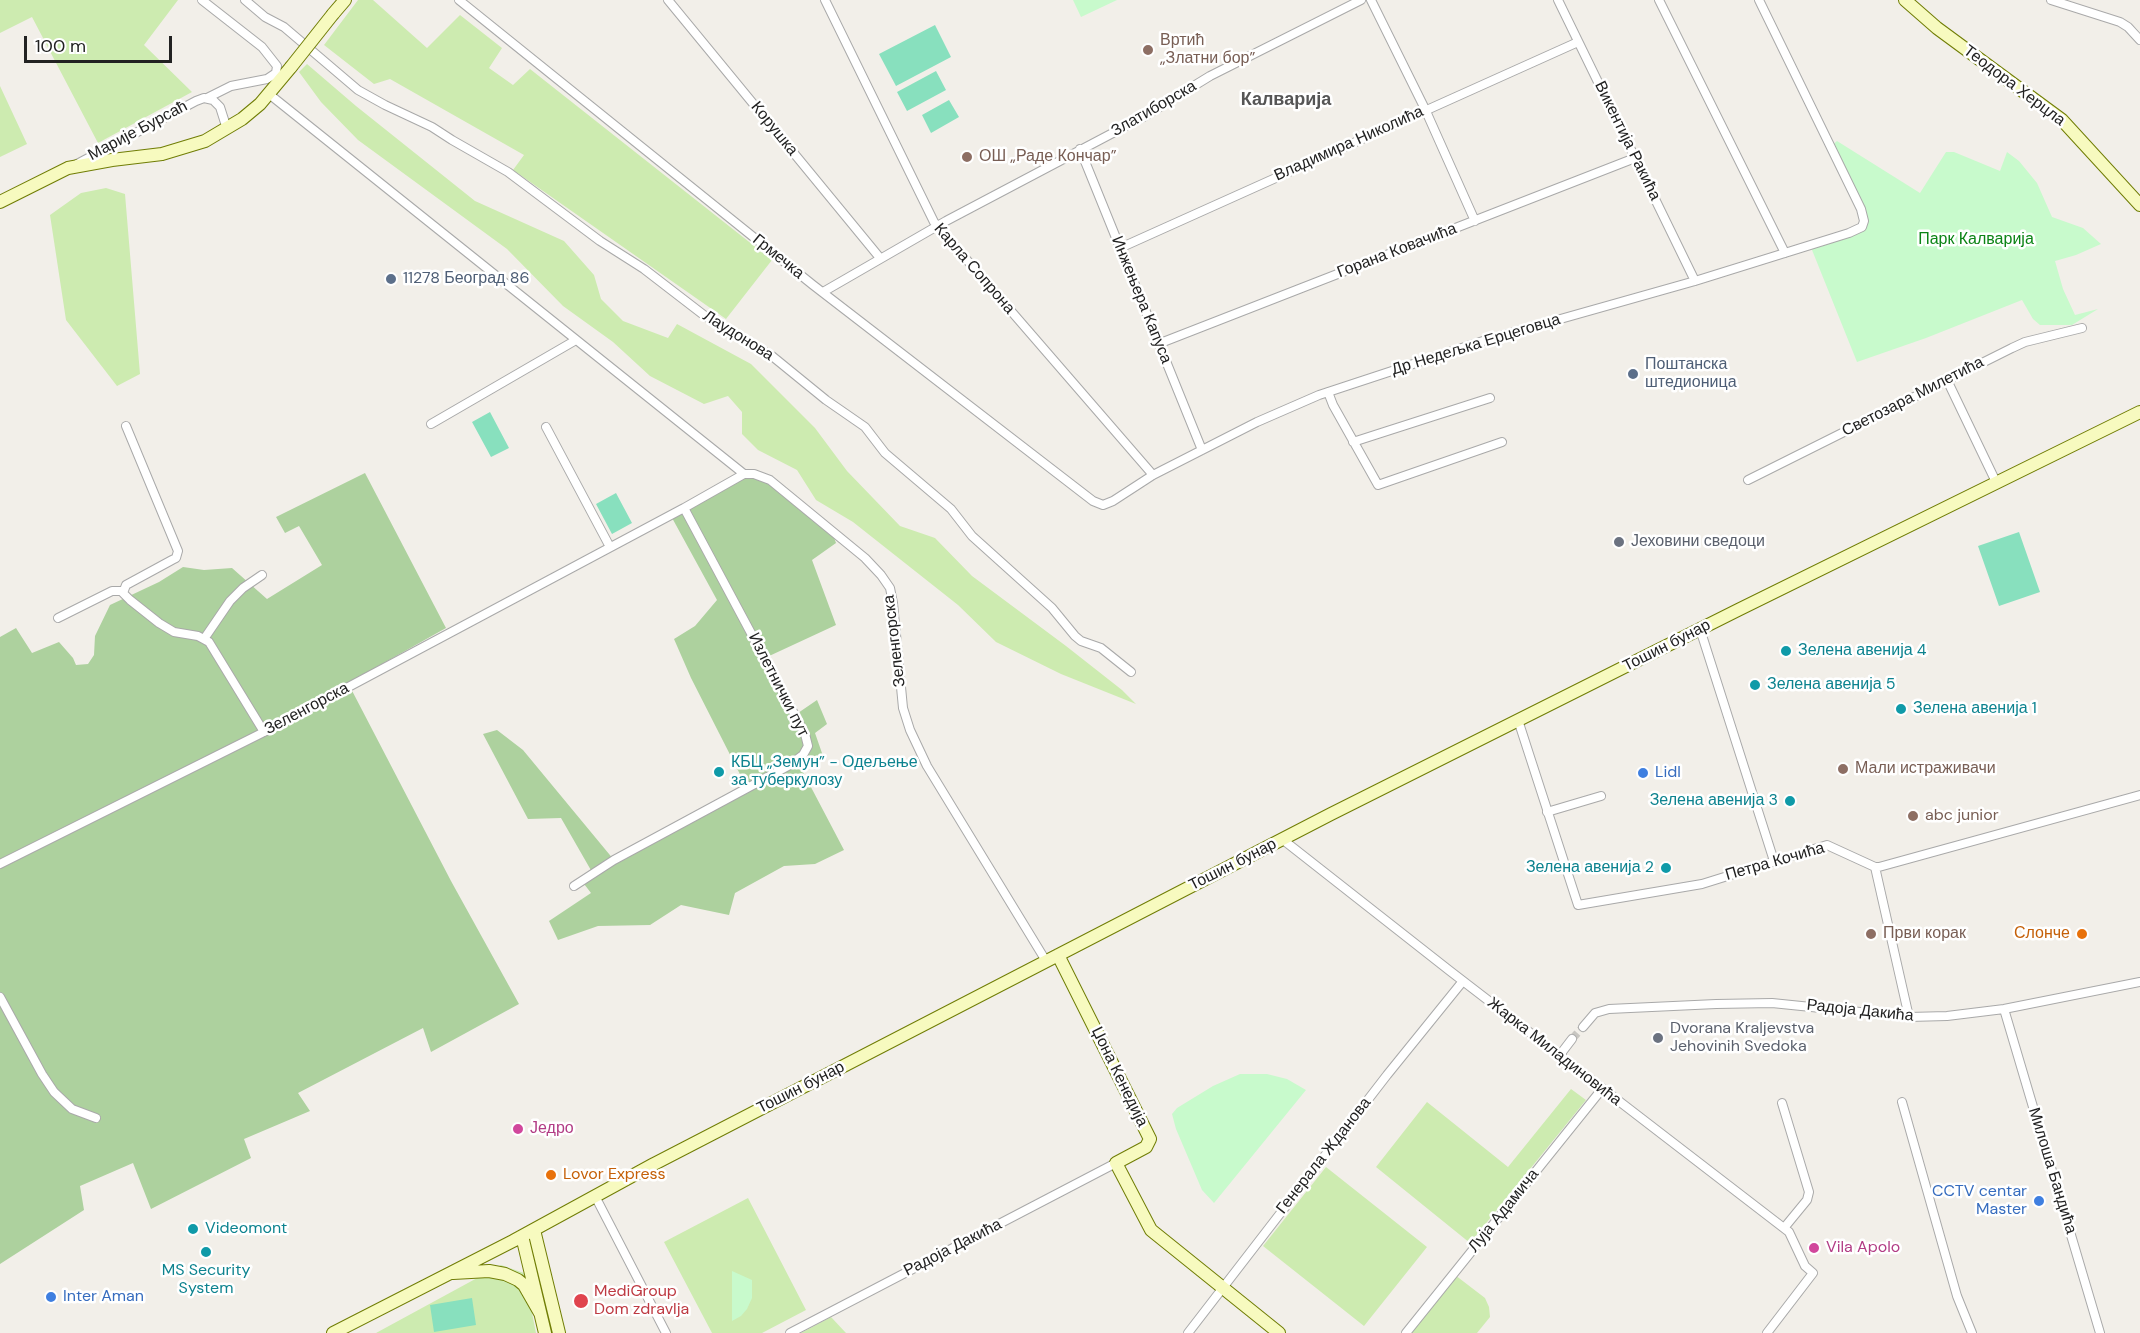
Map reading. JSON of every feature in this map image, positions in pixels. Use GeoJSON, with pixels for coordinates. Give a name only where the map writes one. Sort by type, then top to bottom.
{"type":"FeatureCollection","features":[{"type":"Feature","properties":{"kind":"main road","name":"Марије Бурсаћ"},"geometry":{"type":"LineString","coordinates":[[0,202],[68,168],[162,154],[205,141],[227,129],[270,94],[345,0]]}},
{"type":"Feature","properties":{"kind":"main road","name":"Теодора Херцла"},"geometry":{"type":"LineString","coordinates":[[1905,0],[1936,28],[2062,120],[2140,205]]}},
{"type":"Feature","properties":{"kind":"main road","name":"Тошин бунар"},"geometry":{"type":"LineString","coordinates":[[333,1333],[1282,839],[2140,412]]}},
{"type":"Feature","properties":{"kind":"main road","name":"Џона Кенедија"},"geometry":{"type":"LineString","coordinates":[[1052,958],[1150,1139],[1146,1148],[1116,1163]]}},
{"type":"Feature","properties":{"kind":"main road"},"geometry":{"type":"LineString","coordinates":[[1116,1163],[1151,1230],[1279,1333]]}},
{"type":"Feature","properties":{"kind":"main road"},"geometry":{"type":"LineString","coordinates":[[534,1230],[559,1333]]}},
{"type":"Feature","properties":{"kind":"main road"},"geometry":{"type":"LineString","coordinates":[[522,1236],[545,1333]]}},
{"type":"Feature","properties":{"kind":"main road"},"geometry":{"type":"LineString","coordinates":[[448,1274],[489,1271],[506,1274],[524,1285],[540,1312]]}},
{"type":"Feature","properties":{"kind":"street"},"geometry":{"type":"LineString","coordinates":[[202,0],[262,47],[277,66],[276,73],[267,79],[231,86],[207,98]]}},
{"type":"Feature","properties":{"kind":"street","name":"Лаудонова"},"geometry":{"type":"LineString","coordinates":[[245,0],[265,17],[284,27],[370,98],[432,127],[508,172],[699,311],[772,356],[826,400],[865,427],[892,460],[951,508],[972,536],[1052,608],[1075,636],[1081,641],[1101,648],[1131,672]]}},
{"type":"Feature","properties":{"kind":"street","name":"Грмечка"},"geometry":{"type":"LineString","coordinates":[[459,0],[823,292],[1093,501],[1103,505]]}},
{"type":"Feature","properties":{"kind":"street","name":"Корушка"},"geometry":{"type":"LineString","coordinates":[[668,0],[880,258]]}},
{"type":"Feature","properties":{"kind":"street","name":"Карла Сопрона"},"geometry":{"type":"LineString","coordinates":[[825,0],[930,217],[1153,475]]}},
{"type":"Feature","properties":{"kind":"street","name":"Златиборска"},"geometry":{"type":"LineString","coordinates":[[823,292],[937,226],[1145,116],[1210,76],[1361,0]]}},
{"type":"Feature","properties":{"kind":"street"},"geometry":{"type":"LineString","coordinates":[[1371,0],[1425,109],[1475,221]]}},
{"type":"Feature","properties":{"kind":"street","name":"Викентија Ракића"},"geometry":{"type":"LineString","coordinates":[[1558,0],[1695,281]]}},
{"type":"Feature","properties":{"kind":"street"},"geometry":{"type":"LineString","coordinates":[[1659,0],[1785,253]]}},
{"type":"Feature","properties":{"kind":"street","name":"Др Недељка Ерцеговца"},"geometry":{"type":"LineString","coordinates":[[1103,505],[1153,475],[1257,422],[1328,392],[1486,340],[1695,281],[1849,233],[1864,224],[1856,198],[1759,0]]}},
{"type":"Feature","properties":{"kind":"street"},"geometry":{"type":"LineString","coordinates":[[2051,0],[2120,22],[2140,40]]}},
{"type":"Feature","properties":{"kind":"street","name":"Владимира Николића"},"geometry":{"type":"LineString","coordinates":[[1120,248],[1578,42]]}},
{"type":"Feature","properties":{"kind":"street"},"geometry":{"type":"LineString","coordinates":[[270,94],[744,474]]}},
{"type":"Feature","properties":{"kind":"street","name":"Марије Бурсаћ"},"geometry":{"type":"LineString","coordinates":[[68,168],[196,100],[207,98],[213,100],[219,107],[227,129]]}},
{"type":"Feature","properties":{"kind":"street","name":"Инжењера Капуса"},"geometry":{"type":"LineString","coordinates":[[1080,149],[1202,450]]}},
{"type":"Feature","properties":{"kind":"street","name":"Горана Ковачића"},"geometry":{"type":"LineString","coordinates":[[1158,344],[1635,158]]}},
{"type":"Feature","properties":{"kind":"street","name":"Светозара Милетића"},"geometry":{"type":"LineString","coordinates":[[1748,480],[2025,342],[2082,328]]}},
{"type":"Feature","properties":{"kind":"street"},"geometry":{"type":"LineString","coordinates":[[431,424],[576,340]]}},
{"type":"Feature","properties":{"kind":"street"},"geometry":{"type":"LineString","coordinates":[[1947,380],[1996,482]]}},
{"type":"Feature","properties":{"kind":"street"},"geometry":{"type":"LineString","coordinates":[[1328,392],[1378,485],[1502,442]]}},
{"type":"Feature","properties":{"kind":"street"},"geometry":{"type":"LineString","coordinates":[[1353,442],[1490,398]]}},
{"type":"Feature","properties":{"kind":"street"},"geometry":{"type":"LineString","coordinates":[[123,591],[126,585],[176,558],[178,550],[126,426]]}},
{"type":"Feature","properties":{"kind":"street"},"geometry":{"type":"LineString","coordinates":[[546,427],[610,547]]}},
{"type":"Feature","properties":{"kind":"street","name":"Зеленгорска"},"geometry":{"type":"LineString","coordinates":[[0,864],[264,732],[744,474],[754,474],[770,480],[865,558],[890,588],[903,708],[910,730],[927,766],[1052,958]]}},
{"type":"Feature","properties":{"kind":"street","name":"Излетнички пут"},"geometry":{"type":"LineString","coordinates":[[574,886],[593,873],[788,766],[803,755],[808,746],[805,734],[684,508]]}},
{"type":"Feature","properties":{"kind":"street"},"geometry":{"type":"LineString","coordinates":[[204,639],[230,601],[243,588],[262,575]]}},
{"type":"Feature","properties":{"kind":"street"},"geometry":{"type":"LineString","coordinates":[[58,618],[112,591],[123,591]]}},
{"type":"Feature","properties":{"kind":"street"},"geometry":{"type":"LineString","coordinates":[[123,591],[125,596],[159,623],[177,633],[204,639],[212,646],[264,732]]}},
{"type":"Feature","properties":{"kind":"street"},"geometry":{"type":"LineString","coordinates":[[1700,629],[1774,861]]}},
{"type":"Feature","properties":{"kind":"street"},"geometry":{"type":"LineString","coordinates":[[1518,720],[1547,812],[1601,796]]}},
{"type":"Feature","properties":{"kind":"street"},"geometry":{"type":"LineString","coordinates":[[1909,1017],[1875,867],[2140,795]]}},
{"type":"Feature","properties":{"kind":"street","name":"Петра Кочића"},"geometry":{"type":"LineString","coordinates":[[1547,812],[1578,905],[1702,884],[1827,845],[1875,867]]}},
{"type":"Feature","properties":{"kind":"street","name":"Жарка Миладиновића"},"geometry":{"type":"LineString","coordinates":[[1282,839],[1792,1236],[1805,1266],[1813,1273],[1767,1333]]}},
{"type":"Feature","properties":{"kind":"street","name":"Генерала Жданова"},"geometry":{"type":"LineString","coordinates":[[1188,1333],[1462,981]]}},
{"type":"Feature","properties":{"kind":"street","name":"Радоја Дакића"},"geometry":{"type":"LineString","coordinates":[[1583,1027],[1594,1013],[1610,1009],[1716,1004],[1772,1003],[1909,1017],[1961,1015],[2004,1009],[2140,982]]}},
{"type":"Feature","properties":{"kind":"street"},"geometry":{"type":"LineString","coordinates":[[0,997],[54,1092],[72,1109],[96,1118]]}},
{"type":"Feature","properties":{"kind":"street","name":"Милоша Бандића"},"geometry":{"type":"LineString","coordinates":[[2004,1009],[2100,1333]]}},
{"type":"Feature","properties":{"kind":"street"},"geometry":{"type":"LineString","coordinates":[[1559,1056],[1572,1039]]}},
{"type":"Feature","properties":{"kind":"street","name":"Луја Адамича"},"geometry":{"type":"LineString","coordinates":[[1406,1333],[1602,1089]]}},
{"type":"Feature","properties":{"kind":"street"},"geometry":{"type":"LineString","coordinates":[[1902,1102],[1957,1296],[1972,1333]]}},
{"type":"Feature","properties":{"kind":"street"},"geometry":{"type":"LineString","coordinates":[[1782,1103],[1809,1192],[1807,1200],[1784,1228]]}},
{"type":"Feature","properties":{"kind":"street","name":"Радоја Дакића"},"geometry":{"type":"LineString","coordinates":[[790,1333],[1116,1163]]}},
{"type":"Feature","properties":{"kind":"street"},"geometry":{"type":"LineString","coordinates":[[595,1196],[666,1333]]}},
{"type":"Feature","properties":{"kind":"green space"},"geometry":{"type":"Polygon","coordinates":[[[0,0],[178,0],[144,45],[192,92],[98,143],[32,17],[0,33],[0,0]]]}},
{"type":"Feature","properties":{"kind":"green space"},"geometry":{"type":"Polygon","coordinates":[[[358,0],[373,0],[427,48],[460,15],[502,48],[489,68],[513,85],[530,69],[772,260],[726,319],[513,170],[524,155],[390,79],[374,84],[324,45],[358,0]]]}},
{"type":"Feature","properties":{"kind":"green space"},"geometry":{"type":"Polygon","coordinates":[[[1073,0],[1117,0],[1081,17],[1073,0]]]}},
{"type":"Feature","properties":{"kind":"green space"},"geometry":{"type":"Polygon","coordinates":[[[935,25],[951,57],[896,86],[879,54],[935,25]]]}},
{"type":"Feature","properties":{"kind":"green space"},"geometry":{"type":"Polygon","coordinates":[[[307,64],[475,201],[564,241],[594,275],[601,299],[623,321],[668,338],[677,324],[751,364],[815,428],[847,471],[900,526],[935,538],[972,576],[1066,646],[1122,690],[1136,704],[1061,674],[996,642],[958,605],[853,522],[816,500],[797,470],[758,450],[742,434],[742,412],[728,396],[704,404],[650,376],[613,342],[563,306],[507,249],[358,140],[321,102],[299,72],[307,64]]]}},
{"type":"Feature","properties":{"kind":"green space"},"geometry":{"type":"Polygon","coordinates":[[[936,71],[946,90],[907,111],[897,92],[936,71]]]}},
{"type":"Feature","properties":{"kind":"green space"},"geometry":{"type":"Polygon","coordinates":[[[0,86],[27,144],[0,157],[0,86]]]}},
{"type":"Feature","properties":{"kind":"green space"},"geometry":{"type":"Polygon","coordinates":[[[949,100],[959,117],[931,133],[922,115],[949,100]]]}},
{"type":"Feature","properties":{"kind":"green space","name":"Парк Калварија"},"geometry":{"type":"Polygon","coordinates":[[[1837,141],[1920,193],[1946,152],[1954,152],[2000,171],[2007,152],[2019,161],[2037,183],[2052,217],[2083,228],[2101,244],[2055,261],[2063,289],[2075,315],[2098,309],[2072,325],[2040,325],[2033,319],[2022,300],[1926,338],[1857,362],[1810,245],[1864,224],[1830,147],[1837,141]]]}},
{"type":"Feature","properties":{"kind":"green space"},"geometry":{"type":"Polygon","coordinates":[[[106,188],[125,194],[140,374],[117,386],[66,320],[50,215],[81,193],[106,188]]]}},
{"type":"Feature","properties":{"kind":"green space"},"geometry":{"type":"Polygon","coordinates":[[[490,412],[509,448],[491,457],[472,422],[490,412]]]}},
{"type":"Feature","properties":{"kind":"green space"},"geometry":{"type":"Polygon","coordinates":[[[365,473],[446,628],[348,683],[451,881],[519,1004],[431,1052],[423,1028],[298,1093],[310,1111],[244,1139],[251,1158],[151,1209],[133,1163],[80,1186],[84,1210],[0,1264],[0,637],[16,628],[32,653],[59,642],[76,665],[88,664],[94,655],[95,636],[110,605],[159,582],[183,567],[204,570],[232,568],[267,599],[322,565],[299,526],[285,533],[276,517],[365,473]]]}},
{"type":"Feature","properties":{"kind":"green space"},"geometry":{"type":"Polygon","coordinates":[[[744,474],[770,480],[831,529],[836,543],[812,560],[836,625],[767,657],[798,713],[817,700],[827,724],[815,733],[823,756],[802,770],[844,850],[815,864],[784,866],[735,893],[729,915],[681,905],[650,925],[598,926],[558,940],[549,921],[591,893],[581,880],[592,872],[561,818],[528,819],[483,734],[497,730],[523,750],[614,860],[747,788],[691,678],[674,639],[695,626],[717,600],[671,516],[744,474]]]}},
{"type":"Feature","properties":{"kind":"green space"},"geometry":{"type":"Polygon","coordinates":[[[616,493],[632,523],[612,534],[596,504],[616,493]]]}},
{"type":"Feature","properties":{"kind":"green space"},"geometry":{"type":"Polygon","coordinates":[[[2019,532],[2040,592],[1999,606],[1978,546],[2019,532]]]}},
{"type":"Feature","properties":{"kind":"green space"},"geometry":{"type":"Polygon","coordinates":[[[1240,1074],[1267,1074],[1287,1079],[1306,1090],[1214,1203],[1202,1190],[1172,1114],[1177,1108],[1213,1086],[1240,1074]]]}},
{"type":"Feature","properties":{"kind":"green space"},"geometry":{"type":"Polygon","coordinates":[[[1571,1089],[1586,1100],[1470,1243],[1376,1167],[1427,1102],[1508,1167],[1571,1089]]]}},
{"type":"Feature","properties":{"kind":"green space"},"geometry":{"type":"Polygon","coordinates":[[[1326,1167],[1427,1247],[1364,1326],[1263,1246],[1326,1167]]]}},
{"type":"Feature","properties":{"kind":"green space"},"geometry":{"type":"Polygon","coordinates":[[[748,1198],[806,1310],[762,1333],[712,1333],[664,1242],[748,1198]]]}},
{"type":"Feature","properties":{"kind":"green space"},"geometry":{"type":"Polygon","coordinates":[[[501,1265],[524,1273],[536,1333],[376,1333],[501,1265]]]}},
{"type":"Feature","properties":{"kind":"green space"},"geometry":{"type":"Polygon","coordinates":[[[732,1271],[752,1280],[752,1298],[741,1316],[732,1321],[732,1271]]]}},
{"type":"Feature","properties":{"kind":"green space"},"geometry":{"type":"Polygon","coordinates":[[[1455,1275],[1485,1298],[1490,1317],[1477,1333],[1409,1333],[1455,1275]]]}},
{"type":"Feature","properties":{"kind":"green space"},"geometry":{"type":"Polygon","coordinates":[[[472,1298],[476,1325],[434,1332],[430,1305],[472,1298]]]}},
{"type":"Feature","properties":{"kind":"green space"},"geometry":{"type":"Polygon","coordinates":[[[831,1317],[846,1333],[801,1333],[831,1317]]]}},
{"type":"Feature","properties":{"kind":"tunnel"},"geometry":{"type":"LineString","coordinates":[[1572,1039],[1583,1027]]}},
{"type":"Feature","properties":{"kind":"place","name":"Вртић „Златни бор”"},"geometry":{"type":"Point","coordinates":[1148,50]}},
{"type":"Feature","properties":{"kind":"place","name":"ОШ „Раде Кончар”"},"geometry":{"type":"Point","coordinates":[967,157]}},
{"type":"Feature","properties":{"kind":"place","name":"11278 Београд 86"},"geometry":{"type":"Point","coordinates":[391,279]}},
{"type":"Feature","properties":{"kind":"place","name":"Поштанска штедионица"},"geometry":{"type":"Point","coordinates":[1633,374]}},
{"type":"Feature","properties":{"kind":"place","name":"Јеховини сведоци"},"geometry":{"type":"Point","coordinates":[1619,542]}},
{"type":"Feature","properties":{"kind":"place","name":"Зелена авенија 4"},"geometry":{"type":"Point","coordinates":[1786,651]}},
{"type":"Feature","properties":{"kind":"place","name":"Зелена авенија 5"},"geometry":{"type":"Point","coordinates":[1755,685]}},
{"type":"Feature","properties":{"kind":"place","name":"Зелена авенија 1"},"geometry":{"type":"Point","coordinates":[1901,709]}},
{"type":"Feature","properties":{"kind":"place","name":"Мали истраживачи"},"geometry":{"type":"Point","coordinates":[1843,769]}},
{"type":"Feature","properties":{"kind":"place","name":"КБЦ „Земун” - Одељење за туберкулозу"},"geometry":{"type":"Point","coordinates":[719,772]}},
{"type":"Feature","properties":{"kind":"place","name":"Lidl"},"geometry":{"type":"Point","coordinates":[1643,773]}},
{"type":"Feature","properties":{"kind":"place","name":"Зелена авенија 3"},"geometry":{"type":"Point","coordinates":[1790,801]}},
{"type":"Feature","properties":{"kind":"place","name":"abc junior"},"geometry":{"type":"Point","coordinates":[1913,816]}},
{"type":"Feature","properties":{"kind":"place","name":"Зелена авенија 2"},"geometry":{"type":"Point","coordinates":[1666,868]}},
{"type":"Feature","properties":{"kind":"place","name":"Први корак"},"geometry":{"type":"Point","coordinates":[1871,934]}},
{"type":"Feature","properties":{"kind":"place","name":"Слонче"},"geometry":{"type":"Point","coordinates":[2082,934]}},
{"type":"Feature","properties":{"kind":"place","name":"Dvorana Kraljevstva Jehovinih Svedoka"},"geometry":{"type":"Point","coordinates":[1658,1038]}},
{"type":"Feature","properties":{"kind":"place","name":"Једро"},"geometry":{"type":"Point","coordinates":[518,1129]}},
{"type":"Feature","properties":{"kind":"place","name":"Lovor Express"},"geometry":{"type":"Point","coordinates":[551,1175]}},
{"type":"Feature","properties":{"kind":"place","name":"CCTV centar Master"},"geometry":{"type":"Point","coordinates":[2039,1201]}},
{"type":"Feature","properties":{"kind":"place","name":"Videomont"},"geometry":{"type":"Point","coordinates":[193,1229]}},
{"type":"Feature","properties":{"kind":"place","name":"Vila Apolo"},"geometry":{"type":"Point","coordinates":[1814,1248]}},
{"type":"Feature","properties":{"kind":"place","name":"MS Security System"},"geometry":{"type":"Point","coordinates":[206,1252]}},
{"type":"Feature","properties":{"kind":"place","name":"Inter Aman"},"geometry":{"type":"Point","coordinates":[51,1297]}},
{"type":"Feature","properties":{"kind":"place","name":"MediGroup Dom zdravlja"},"geometry":{"type":"Point","coordinates":[581,1301]}},
{"type":"Feature","properties":{"kind":"district","name":"Калварија"},"geometry":{"type":"Point","coordinates":[1286,100]}}]}
